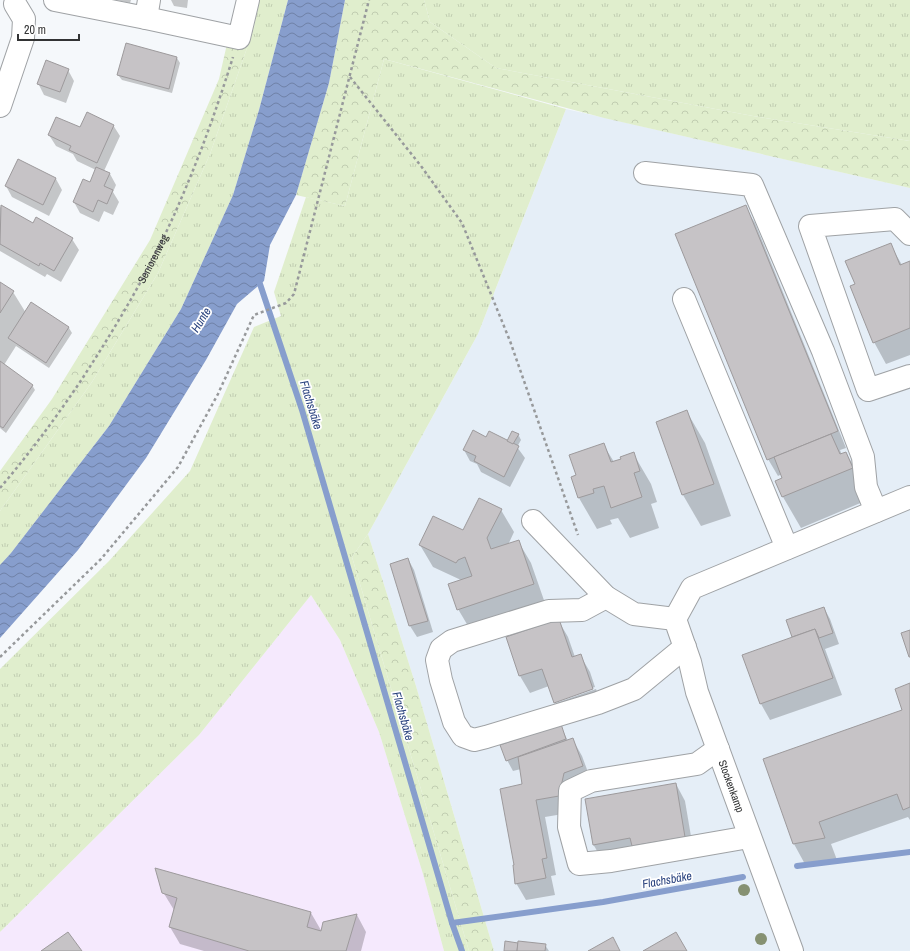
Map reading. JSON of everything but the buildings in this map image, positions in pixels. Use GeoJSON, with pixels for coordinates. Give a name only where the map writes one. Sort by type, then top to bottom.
{"type":"FeatureCollection","features":[{"type":"Feature","properties":{"kind":"street"},"geometry":{"type":"LineString","coordinates":[[55,0],[148,9],[239,38],[248,0]]}},
{"type":"Feature","properties":{"kind":"street"},"geometry":{"type":"LineString","coordinates":[[0,106],[23,38],[24,19],[16,1]]}},
{"type":"Feature","properties":{"kind":"street"},"geometry":{"type":"LineString","coordinates":[[646,173],[752,185],[823,351],[863,457],[866,487],[876,511]]}},
{"type":"Feature","properties":{"kind":"street"},"geometry":{"type":"LineString","coordinates":[[910,234],[895,219],[810,226],[868,390],[910,376]]}},
{"type":"Feature","properties":{"kind":"street"},"geometry":{"type":"LineString","coordinates":[[684,299],[787,548]]}},
{"type":"Feature","properties":{"kind":"street"},"geometry":{"type":"LineString","coordinates":[[533,521],[606,597],[634,614],[675,620],[692,588],[910,497]]}},
{"type":"Feature","properties":{"kind":"street"},"geometry":{"type":"LineString","coordinates":[[606,597],[582,610],[549,611],[452,641],[441,649],[438,660],[441,680],[454,722],[463,736],[474,740],[486,737],[598,703],[634,689],[685,647]]}},
{"type":"Feature","properties":{"kind":"street","name":"Stockenkamp"},"geometry":{"type":"LineString","coordinates":[[675,620],[685,647],[698,692],[749,837],[792,951]]}},
{"type":"Feature","properties":{"kind":"street"},"geometry":{"type":"LineString","coordinates":[[718,749],[697,764],[591,781],[570,791],[569,827],[580,864],[611,861],[749,837]]}},
{"type":"Feature","properties":{"kind":"path"},"geometry":{"type":"LineString","coordinates":[[0,657],[101,559],[178,467],[218,394],[254,315],[286,303],[294,294],[369,0]]}},
{"type":"Feature","properties":{"kind":"path","name":"Seniorenweg"},"geometry":{"type":"LineString","coordinates":[[0,488],[49,427],[106,343],[149,266],[181,200],[217,107],[239,38]]}},
{"type":"Feature","properties":{"kind":"path"},"geometry":{"type":"LineString","coordinates":[[350,76],[421,166],[462,223],[510,341],[579,540]]}},
{"type":"Feature","properties":{"kind":"shaded area"},"geometry":{"type":"Polygon","coordinates":[[[566,109],[910,188],[910,951],[494,951],[416,686],[368,534],[478,334],[566,109]]]}},
{"type":"Feature","properties":{"kind":"shaded area"},"geometry":{"type":"Polygon","coordinates":[[[311,595],[340,640],[379,732],[423,874],[444,951],[0,951],[0,932],[199,735],[311,595]]]}},
{"type":"Feature","properties":{"kind":"green space"},"geometry":{"type":"Polygon","coordinates":[[[237,0],[259,0],[254,28],[210,154],[158,273],[92,382],[0,511],[0,471],[52,399],[150,240],[219,79],[237,0]]]}},
{"type":"Feature","properties":{"kind":"green space"},"geometry":{"type":"Polygon","coordinates":[[[259,0],[288,0],[259,110],[233,195],[181,309],[109,426],[11,553],[0,565],[0,511],[92,382],[158,273],[210,154],[254,28],[259,0]]]}},
{"type":"Feature","properties":{"kind":"green space"},"geometry":{"type":"Polygon","coordinates":[[[345,0],[424,0],[430,22],[496,68],[753,116],[910,141],[910,188],[604,118],[384,59],[345,206],[296,195],[329,83],[345,0]]]}},
{"type":"Feature","properties":{"kind":"green space"},"geometry":{"type":"Polygon","coordinates":[[[424,0],[910,0],[910,141],[753,116],[496,68],[430,22],[424,0]]]}},
{"type":"Feature","properties":{"kind":"green space"},"geometry":{"type":"Polygon","coordinates":[[[384,59],[566,109],[478,334],[368,534],[352,557],[469,951],[444,951],[423,874],[379,732],[340,640],[311,595],[199,735],[0,932],[0,669],[109,561],[190,471],[254,327],[281,316],[274,292],[306,197],[345,206],[384,59]]]}},
{"type":"Feature","properties":{"kind":"green space"},"geometry":{"type":"Polygon","coordinates":[[[368,534],[416,686],[494,951],[469,951],[352,557],[368,534]]]}},
{"type":"Feature","properties":{"kind":"water","name":"Hunte"},"geometry":{"type":"Polygon","coordinates":[[[288,0],[345,0],[329,83],[296,195],[270,245],[264,281],[237,304],[206,360],[146,458],[78,550],[0,638],[0,565],[11,553],[109,426],[181,309],[233,195],[259,110],[288,0]]]}},
{"type":"Feature","properties":{"kind":"waterway","name":"Flachsbäke"},"geometry":{"type":"LineString","coordinates":[[258,278],[302,410],[452,923],[603,902],[743,877]]}},
{"type":"Feature","properties":{"kind":"waterway","name":"Flachsbäke"},"geometry":{"type":"LineString","coordinates":[[797,866],[910,852]]}},
{"type":"Feature","properties":{"kind":"waterway"},"geometry":{"type":"LineString","coordinates":[[452,923],[462,951]]}}]}
